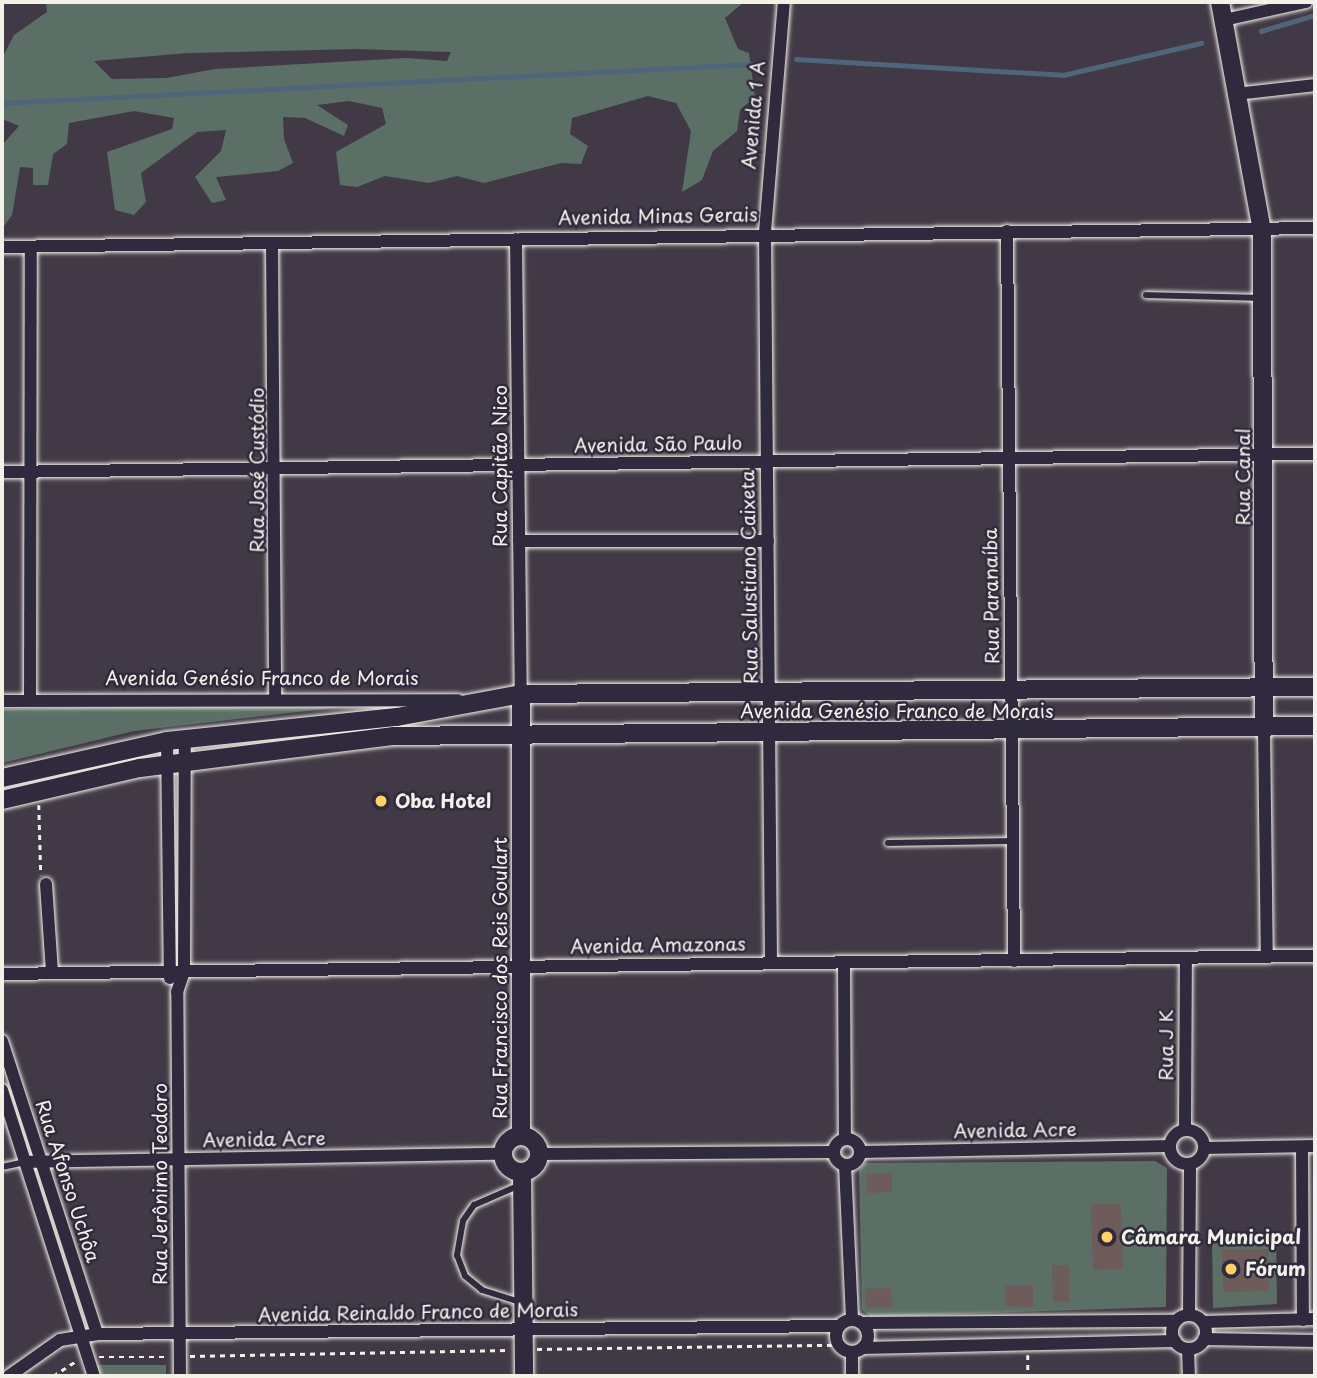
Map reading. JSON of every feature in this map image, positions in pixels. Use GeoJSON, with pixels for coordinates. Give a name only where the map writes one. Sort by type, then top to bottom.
{"type":"FeatureCollection","features":[{"type":"Feature","properties":{"kind":"main road","name":"Rua Canal"},"geometry":{"type":"LineString","coordinates":[[1220,2],[1262,230],[1264,727]]}},
{"type":"Feature","properties":{"kind":"main road","name":"Avenida Genésio Franco de Morais"},"geometry":{"type":"LineString","coordinates":[[476,700],[521,694],[770,694],[1315,687]]}},
{"type":"Feature","properties":{"kind":"main road"},"geometry":{"type":"LineString","coordinates":[[521,694],[521,735]]}},
{"type":"Feature","properties":{"kind":"main road"},"geometry":{"type":"LineString","coordinates":[[2,778],[167,741],[397,717],[476,700]]}},
{"type":"Feature","properties":{"kind":"main road","name":"Avenida Genésio Franco de Morais"},"geometry":{"type":"LineString","coordinates":[[2,800],[39,790],[177,763],[394,736],[1010,732],[1315,726]]}},
{"type":"Feature","properties":{"kind":"main road","name":"Rua Francisco dos Reis Goulart"},"geometry":{"type":"LineString","coordinates":[[521,735],[521,1136]]}},
{"type":"Feature","properties":{"kind":"main road"},"geometry":{"type":"LineString","coordinates":[[522,1178],[509,1167],[503,1154],[508,1141],[521,1136],[532,1139],[539,1154],[536,1164],[522,1178],[524,1376]]}},
{"type":"Feature","properties":{"kind":"street","name":"Avenida 1 A"},"geometry":{"type":"LineString","coordinates":[[765,232],[784,2]]}},
{"type":"Feature","properties":{"kind":"street"},"geometry":{"type":"LineString","coordinates":[[1224,20],[1306,2]]}},
{"type":"Feature","properties":{"kind":"street"},"geometry":{"type":"LineString","coordinates":[[1236,94],[1315,85]]}},
{"type":"Feature","properties":{"kind":"street","name":"Avenida Minas Gerais"},"geometry":{"type":"LineString","coordinates":[[2,247],[272,244],[765,232],[1315,228]]}},
{"type":"Feature","properties":{"kind":"street","name":"Rua Paranaíba"},"geometry":{"type":"LineString","coordinates":[[1007,231],[1014,961]]}},
{"type":"Feature","properties":{"kind":"street","name":"Rua Salustiano Caixeta"},"geometry":{"type":"LineString","coordinates":[[765,232],[771,963]]}},
{"type":"Feature","properties":{"kind":"street","name":"Rua Capitão Nico"},"geometry":{"type":"LineString","coordinates":[[516,239],[521,464],[521,694]]}},
{"type":"Feature","properties":{"kind":"street","name":"Rua José Custódio"},"geometry":{"type":"LineString","coordinates":[[272,244],[278,468],[275,697]]}},
{"type":"Feature","properties":{"kind":"street"},"geometry":{"type":"LineString","coordinates":[[30,700],[31,247]]}},
{"type":"Feature","properties":{"kind":"street","name":"Avenida São Paulo"},"geometry":{"type":"LineString","coordinates":[[2,472],[1315,454]]}},
{"type":"Feature","properties":{"kind":"street"},"geometry":{"type":"LineString","coordinates":[[519,541],[768,541]]}},
{"type":"Feature","properties":{"kind":"street","name":"Avenida Genésio Franco de Morais"},"geometry":{"type":"LineString","coordinates":[[2,701],[275,697],[476,700]]}},
{"type":"Feature","properties":{"kind":"street","name":"Rua Canal"},"geometry":{"type":"LineString","coordinates":[[1264,727],[1267,957]]}},
{"type":"Feature","properties":{"kind":"street","name":"Rua Jerônimo Teodoro"},"geometry":{"type":"LineString","coordinates":[[177,992],[168,973],[177,763],[185,739]]}},
{"type":"Feature","properties":{"kind":"street","name":"Rua Jerônimo Teodoro"},"geometry":{"type":"LineString","coordinates":[[167,741],[177,763],[184,972],[177,992],[181,1160],[180,1376]]}},
{"type":"Feature","properties":{"kind":"street"},"geometry":{"type":"LineString","coordinates":[[46,884],[52,973]]}},
{"type":"Feature","properties":{"kind":"street","name":"Avenida Amazonas"},"geometry":{"type":"LineString","coordinates":[[2,974],[1315,956]]}},
{"type":"Feature","properties":{"kind":"street","name":"Rua J K"},"geometry":{"type":"LineString","coordinates":[[1185,1130],[1186,959]]}},
{"type":"Feature","properties":{"kind":"street"},"geometry":{"type":"LineString","coordinates":[[834,1152],[845,1138],[844,963]]}},
{"type":"Feature","properties":{"kind":"street","name":"Rua Afonso Uchôa"},"geometry":{"type":"LineString","coordinates":[[2,1041],[97,1334]]}},
{"type":"Feature","properties":{"kind":"street","name":"Rua Afonso Uchôa"},"geometry":{"type":"LineString","coordinates":[[2,1090],[94,1376]]}},
{"type":"Feature","properties":{"kind":"street"},"geometry":{"type":"LineString","coordinates":[[1189,1164],[1174,1157],[1170,1146],[1185,1130],[1200,1137],[1204,1148]]}},
{"type":"Feature","properties":{"kind":"street"},"geometry":{"type":"LineString","coordinates":[[845,1138],[854,1140],[861,1152],[854,1164],[845,1165]]}},
{"type":"Feature","properties":{"kind":"street","name":"Avenida Acre"},"geometry":{"type":"LineString","coordinates":[[861,1152],[1170,1146]]}},
{"type":"Feature","properties":{"kind":"street"},"geometry":{"type":"LineString","coordinates":[[1309,1146],[1309,1320],[1203,1322],[1189,1314],[1189,1164],[1204,1148],[1309,1146]]}},
{"type":"Feature","properties":{"kind":"street"},"geometry":{"type":"LineString","coordinates":[[539,1154],[834,1152]]}},
{"type":"Feature","properties":{"kind":"street"},"geometry":{"type":"LineString","coordinates":[[834,1152],[845,1165],[857,1322],[868,1335],[858,1350],[852,1376]]}},
{"type":"Feature","properties":{"kind":"street","name":"Avenida Acre"},"geometry":{"type":"LineString","coordinates":[[26,1162],[503,1154]]}},
{"type":"Feature","properties":{"kind":"street"},"geometry":{"type":"LineString","coordinates":[[1188,1349],[1175,1341],[858,1350],[839,1345],[839,1326],[857,1322],[1175,1321],[1189,1314]]}},
{"type":"Feature","properties":{"kind":"street"},"geometry":{"type":"LineString","coordinates":[[1175,1321],[1175,1341]]}},
{"type":"Feature","properties":{"kind":"street"},"geometry":{"type":"LineString","coordinates":[[1203,1322],[1204,1339]]}},
{"type":"Feature","properties":{"kind":"street","name":"Avenida Reinaldo Franco de Morais"},"geometry":{"type":"LineString","coordinates":[[9,1376],[60,1340],[80,1335],[839,1326]]}},
{"type":"Feature","properties":{"kind":"street"},"geometry":{"type":"LineString","coordinates":[[1188,1349],[1204,1339],[1315,1341]]}},
{"type":"Feature","properties":{"kind":"street"},"geometry":{"type":"LineString","coordinates":[[1188,1349],[1189,1376]]}},
{"type":"Feature","properties":{"kind":"lane"},"geometry":{"type":"LineString","coordinates":[[1146,295],[1262,298]]}},
{"type":"Feature","properties":{"kind":"lane"},"geometry":{"type":"LineString","coordinates":[[888,843],[1011,841]]}},
{"type":"Feature","properties":{"kind":"lane"},"geometry":{"type":"LineString","coordinates":[[2,1167],[26,1162]]}},
{"type":"Feature","properties":{"kind":"lane"},"geometry":{"type":"LineString","coordinates":[[522,1178],[474,1205],[458,1233],[457,1255],[465,1276],[482,1290],[524,1304]]}},
{"type":"Feature","properties":{"kind":"path"},"geometry":{"type":"LineString","coordinates":[[39,790],[38,870],[46,884]]}},
{"type":"Feature","properties":{"kind":"path","name":"Avenida Reinaldo Franco de Morais"},"geometry":{"type":"LineString","coordinates":[[52,1376],[87,1357],[839,1345]]}},
{"type":"Feature","properties":{"kind":"path"},"geometry":{"type":"LineString","coordinates":[[1028,1345],[1028,1376]]}},
{"type":"Feature","properties":{"kind":"green space"},"geometry":{"type":"Polygon","coordinates":[[[46,2],[744,2],[725,18],[738,49],[749,53],[755,97],[740,110],[737,131],[713,151],[702,180],[682,192],[691,131],[676,103],[648,96],[572,118],[570,134],[588,146],[581,164],[561,163],[484,183],[457,176],[429,183],[385,176],[357,187],[340,185],[336,152],[386,124],[382,108],[349,101],[317,105],[348,125],[344,136],[305,118],[283,117],[284,139],[293,163],[278,171],[216,177],[226,200],[212,203],[195,177],[221,151],[226,130],[197,132],[141,173],[146,202],[134,215],[115,210],[107,152],[172,129],[174,118],[134,111],[69,123],[67,144],[53,154],[48,185],[33,185],[33,168],[20,167],[12,215],[2,229],[2,145],[19,126],[2,119],[2,58],[14,35],[47,12],[46,2]],[[357,49],[188,53],[94,61],[112,79],[166,78],[215,69],[406,58],[447,61],[451,52],[357,49]]]}},
{"type":"Feature","properties":{"kind":"green space"},"geometry":{"type":"Polygon","coordinates":[[[375,703],[134,731],[2,763],[2,709],[375,703]]]}},
{"type":"Feature","properties":{"kind":"green space"},"geometry":{"type":"Polygon","coordinates":[[[1155,1161],[1167,1168],[1166,1307],[871,1317],[862,1310],[859,1170],[865,1163],[1155,1161]]]}},
{"type":"Feature","properties":{"kind":"green space"},"geometry":{"type":"Polygon","coordinates":[[[1276,1234],[1277,1304],[1213,1308],[1212,1236],[1276,1234]]]}},
{"type":"Feature","properties":{"kind":"green space"},"geometry":{"type":"Polygon","coordinates":[[[94,1365],[166,1365],[166,1376],[98,1376],[94,1365]]]}},
{"type":"Feature","properties":{"kind":"building"},"geometry":{"type":"Polygon","coordinates":[[[892,1173],[892,1192],[867,1193],[866,1174],[892,1173]]]}},
{"type":"Feature","properties":{"kind":"building","name":"Câmara Municipal"},"geometry":{"type":"Polygon","coordinates":[[[1091,1204],[1121,1204],[1123,1269],[1093,1270],[1091,1204]]]}},
{"type":"Feature","properties":{"kind":"building","name":"Fórum"},"geometry":{"type":"Polygon","coordinates":[[[1268,1249],[1269,1291],[1223,1292],[1222,1250],[1268,1249]]]}},
{"type":"Feature","properties":{"kind":"building"},"geometry":{"type":"Polygon","coordinates":[[[1052,1265],[1069,1265],[1069,1302],[1053,1302],[1052,1265]]]}},
{"type":"Feature","properties":{"kind":"building"},"geometry":{"type":"Polygon","coordinates":[[[1006,1285],[1033,1286],[1033,1307],[1005,1306],[1006,1285]]]}},
{"type":"Feature","properties":{"kind":"building"},"geometry":{"type":"Polygon","coordinates":[[[891,1288],[892,1307],[866,1308],[865,1289],[891,1288]]]}},
{"type":"Feature","properties":{"kind":"waterway"},"geometry":{"type":"LineString","coordinates":[[1261,31],[1315,15]]}},
{"type":"Feature","properties":{"kind":"waterway"},"geometry":{"type":"LineString","coordinates":[[796,59],[1063,75],[1201,43]]}},
{"type":"Feature","properties":{"kind":"waterway"},"geometry":{"type":"LineString","coordinates":[[2,103],[752,64]]}},
{"type":"Feature","properties":{"kind":"place","name":"Oba Hotel"},"geometry":{"type":"Point","coordinates":[381,801]}},
{"type":"Feature","properties":{"kind":"place","name":"Câmara Municipal"},"geometry":{"type":"Point","coordinates":[1107,1237]}},
{"type":"Feature","properties":{"kind":"place","name":"Fórum"},"geometry":{"type":"Point","coordinates":[1231,1269]}}]}
